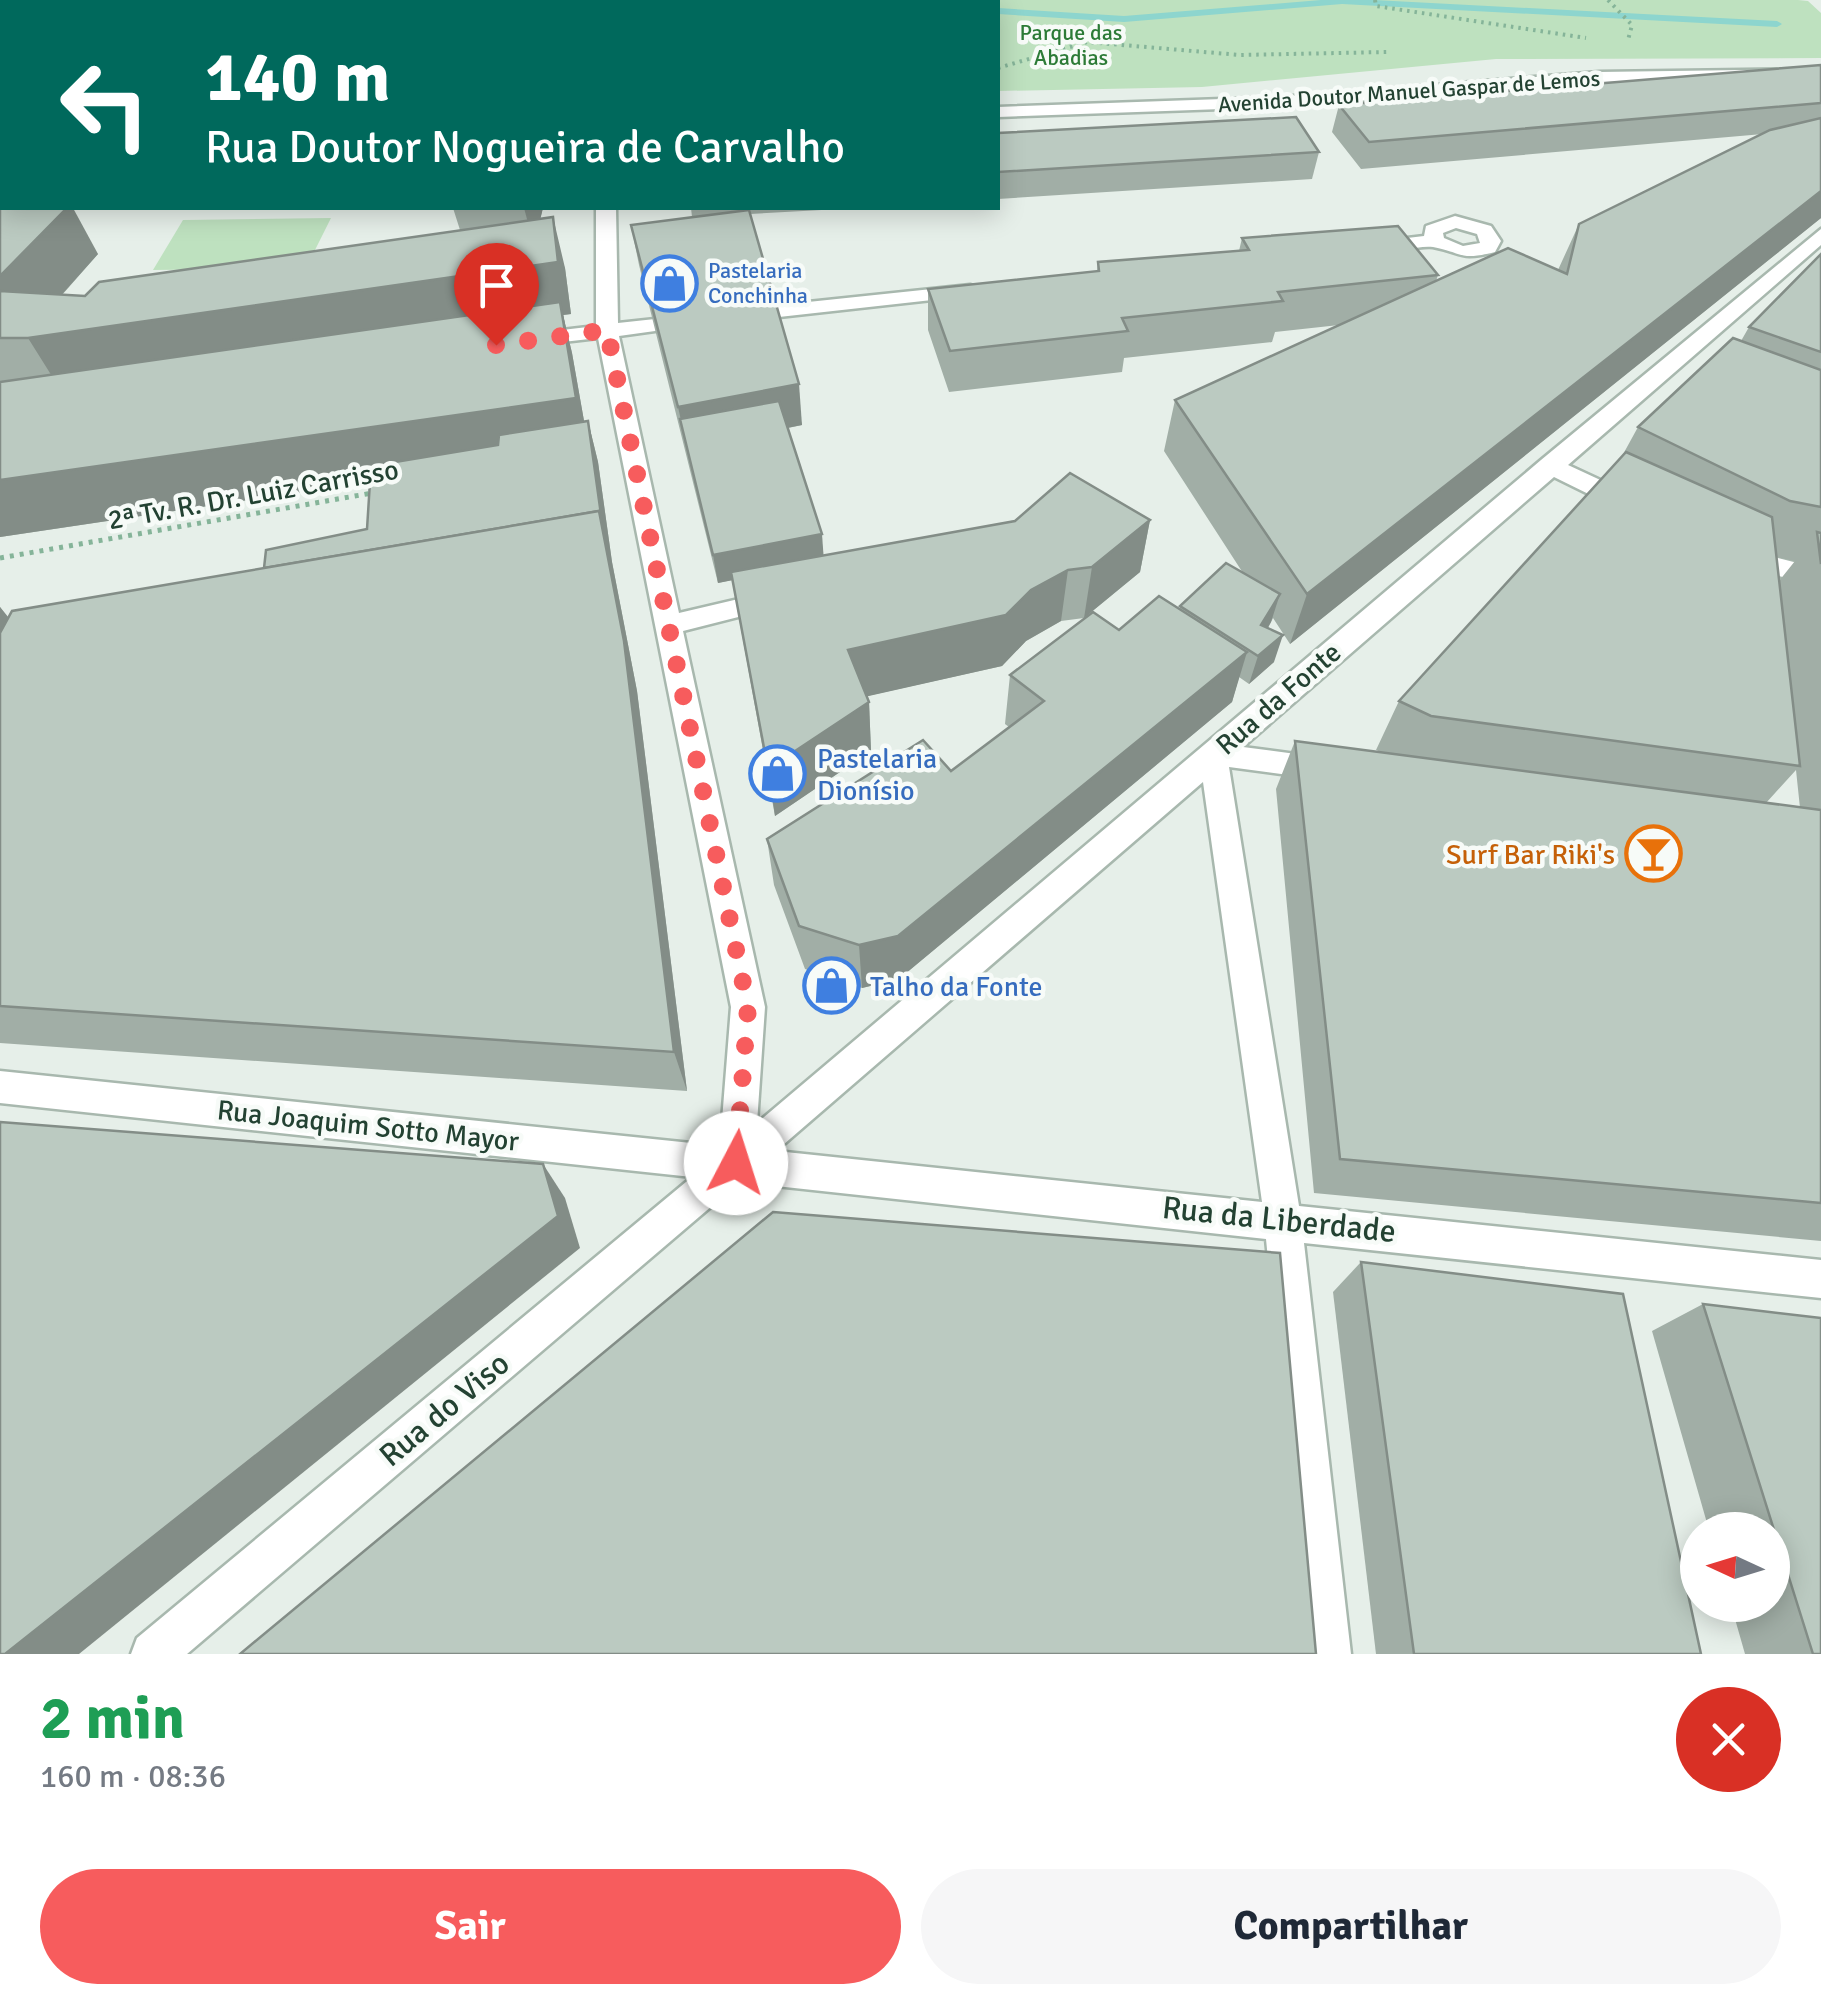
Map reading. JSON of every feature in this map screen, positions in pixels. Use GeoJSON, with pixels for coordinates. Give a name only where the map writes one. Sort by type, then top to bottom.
{"type":"FeatureCollection","features":[{"type":"Feature","properties":{"kind":"street","name":"Avenida Doutor Manuel Gaspar de Lemos"},"geometry":{"type":"LineString","coordinates":[[1000,112],[1280,102],[1599,77],[1821,74]]}},
{"type":"Feature","properties":{"kind":"street"},"geometry":{"type":"LineString","coordinates":[[606,210],[607,330],[748,1007],[736,1163]]}},
{"type":"Feature","properties":{"kind":"street","name":"Rua da Fonte"},"geometry":{"type":"LineString","coordinates":[[736,1163],[1821,235]]}},
{"type":"Feature","properties":{"kind":"street"},"geometry":{"type":"LineString","coordinates":[[1357,250],[1435,241]]}},
{"type":"Feature","properties":{"kind":"street"},"geometry":{"type":"LineString","coordinates":[[770,312],[986,289]]}},
{"type":"Feature","properties":{"kind":"street"},"geometry":{"type":"LineString","coordinates":[[511,342],[654,325]]}},
{"type":"Feature","properties":{"kind":"street"},"geometry":{"type":"LineString","coordinates":[[1665,367],[1700,380]]}},
{"type":"Feature","properties":{"kind":"street"},"geometry":{"type":"LineString","coordinates":[[1549,466],[1652,515]]}},
{"type":"Feature","properties":{"kind":"street"},"geometry":{"type":"LineString","coordinates":[[1721,548],[1756,574],[1821,578]]}},
{"type":"Feature","properties":{"kind":"street"},"geometry":{"type":"LineString","coordinates":[[669,626],[804,592]]}},
{"type":"Feature","properties":{"kind":"street"},"geometry":{"type":"LineString","coordinates":[[1329,1654],[1283,1219],[1213,754],[1349,772]]}},
{"type":"Feature","properties":{"kind":"street","name":"Rua Joaquim Sotto Mayor"},"geometry":{"type":"LineString","coordinates":[[0,1087],[736,1163]]}},
{"type":"Feature","properties":{"kind":"street","name":"Rua da Liberdade"},"geometry":{"type":"LineString","coordinates":[[736,1163],[1821,1279]]}},
{"type":"Feature","properties":{"kind":"street","name":"Rua do Viso"},"geometry":{"type":"LineString","coordinates":[[153,1654],[736,1163]]}},
{"type":"Feature","properties":{"kind":"path"},"geometry":{"type":"LineString","coordinates":[[1610,0],[1628,20],[1632,38],[1622,43],[1637,45]]}},
{"type":"Feature","properties":{"kind":"path"},"geometry":{"type":"LineString","coordinates":[[1376,3],[1602,40]]}},
{"type":"Feature","properties":{"kind":"path"},"geometry":{"type":"LineString","coordinates":[[1000,67],[1086,42],[1240,55],[1396,52]]}},
{"type":"Feature","properties":{"kind":"path","name":"2ª Tv. R. Dr. Luiz Carrisso"},"geometry":{"type":"LineString","coordinates":[[0,558],[383,492]]}},
{"type":"Feature","properties":{"kind":"green space","name":"Parque das Abadias"},"geometry":{"type":"Polygon","coordinates":[[[1000,0],[1798,0],[1808,1],[1821,13],[1821,58],[1496,59],[1202,87],[1000,91],[1000,0]]]}},
{"type":"Feature","properties":{"kind":"green space"},"geometry":{"type":"Polygon","coordinates":[[[331,218],[306,268],[153,270],[183,220],[331,218]]]}},
{"type":"Feature","properties":{"kind":"building"},"geometry":{"type":"Polygon","coordinates":[[[1821,65],[1821,103],[1369,142],[1339,105],[1821,65]]]}},
{"type":"Feature","properties":{"kind":"building"},"geometry":{"type":"Polygon","coordinates":[[[1296,117],[1319,152],[1000,172],[1000,133],[1296,117]]]}},
{"type":"Feature","properties":{"kind":"building"},"geometry":{"type":"Polygon","coordinates":[[[1821,118],[1821,191],[1307,594],[1175,400],[1508,248],[1567,274],[1579,224],[1770,130],[1821,118]]]}},
{"type":"Feature","properties":{"kind":"building"},"geometry":{"type":"Polygon","coordinates":[[[0,210],[65,210],[0,276],[0,210]]]}},
{"type":"Feature","properties":{"kind":"building"},"geometry":{"type":"Polygon","coordinates":[[[749,210],[799,384],[678,407],[631,225],[749,210]]]}},
{"type":"Feature","properties":{"kind":"building"},"geometry":{"type":"Polygon","coordinates":[[[553,217],[558,262],[28,338],[0,338],[0,291],[85,296],[99,282],[553,217]]]}},
{"type":"Feature","properties":{"kind":"building"},"geometry":{"type":"Polygon","coordinates":[[[1398,226],[1438,275],[1278,292],[1283,301],[1122,318],[1128,331],[950,351],[928,289],[1099,271],[1098,262],[1249,250],[1242,238],[1398,226]]]}},
{"type":"Feature","properties":{"kind":"building"},"geometry":{"type":"Polygon","coordinates":[[[1821,254],[1821,352],[1749,327],[1821,254]]]}},
{"type":"Feature","properties":{"kind":"building"},"geometry":{"type":"Polygon","coordinates":[[[560,302],[576,398],[0,480],[0,382],[560,302]]]}},
{"type":"Feature","properties":{"kind":"building"},"geometry":{"type":"Polygon","coordinates":[[[1733,338],[1821,370],[1821,507],[1790,501],[1638,427],[1733,338]]]}},
{"type":"Feature","properties":{"kind":"building"},"geometry":{"type":"Polygon","coordinates":[[[779,401],[822,534],[713,555],[680,419],[779,401]]]}},
{"type":"Feature","properties":{"kind":"building"},"geometry":{"type":"Polygon","coordinates":[[[588,421],[602,522],[599,511],[264,568],[266,550],[367,529],[371,466],[498,445],[499,435],[588,421]]]}},
{"type":"Feature","properties":{"kind":"building"},"geometry":{"type":"Polygon","coordinates":[[[1626,452],[1772,517],[1800,766],[1431,716],[1399,701],[1626,452]]]}},
{"type":"Feature","properties":{"kind":"building"},"geometry":{"type":"Polygon","coordinates":[[[1070,473],[1150,520],[1092,567],[1068,570],[1031,590],[1006,615],[848,650],[869,702],[768,769],[731,572],[1015,521],[1070,473]]]}},
{"type":"Feature","properties":{"kind":"building"},"geometry":{"type":"Polygon","coordinates":[[[599,511],[624,641],[674,1052],[0,1006],[0,633],[12,611],[599,511]]]}},
{"type":"Feature","properties":{"kind":"building"},"geometry":{"type":"Polygon","coordinates":[[[1226,563],[1280,594],[1261,625],[1283,635],[1258,656],[1180,606],[1226,563]]]}},
{"type":"Feature","properties":{"kind":"building"},"geometry":{"type":"Polygon","coordinates":[[[1159,596],[1247,652],[898,936],[859,945],[799,926],[767,839],[923,740],[951,771],[1044,701],[1010,675],[1093,612],[1119,630],[1159,596]]]}},
{"type":"Feature","properties":{"kind":"building"},"geometry":{"type":"Polygon","coordinates":[[[1295,741],[1821,810],[1821,1203],[1340,1159],[1295,741]]]}},
{"type":"Feature","properties":{"kind":"building"},"geometry":{"type":"Polygon","coordinates":[[[0,1122],[543,1164],[558,1216],[5,1654],[0,1654],[0,1122]]]}},
{"type":"Feature","properties":{"kind":"building"},"geometry":{"type":"Polygon","coordinates":[[[773,1212],[1280,1253],[1316,1654],[240,1654],[773,1212]]]}},
{"type":"Feature","properties":{"kind":"building"},"geometry":{"type":"Polygon","coordinates":[[[1361,1262],[1623,1294],[1680,1557],[1680,1622],[1694,1622],[1701,1654],[1414,1654],[1361,1262]]]}},
{"type":"Feature","properties":{"kind":"building"},"geometry":{"type":"Polygon","coordinates":[[[1703,1304],[1821,1318],[1821,1654],[1813,1654],[1790,1581],[1790,1512],[1768,1512],[1703,1304]]]}},
{"type":"Feature","properties":{"kind":"waterway"},"geometry":{"type":"LineString","coordinates":[[1000,11],[1124,19],[1342,1],[1777,24]]}},
{"type":"Feature","properties":{"kind":"place","name":"Pastelaria Conchinha"},"geometry":{"type":"Point","coordinates":[669,283]}},
{"type":"Feature","properties":{"kind":"place","name":"Pastelaria Dionísio"},"geometry":{"type":"Point","coordinates":[778,774]}},
{"type":"Feature","properties":{"kind":"place","name":"Surf Bar Riki's"},"geometry":{"type":"Point","coordinates":[1654,854]}},
{"type":"Feature","properties":{"kind":"place","name":"Talho da Fonte"},"geometry":{"type":"Point","coordinates":[831,986]}},
{"type":"Feature","properties":{"kind":"route"},"geometry":{"type":"LineString","coordinates":[[496,345],[607,330],[748,1007],[736,1163]]}}]}
